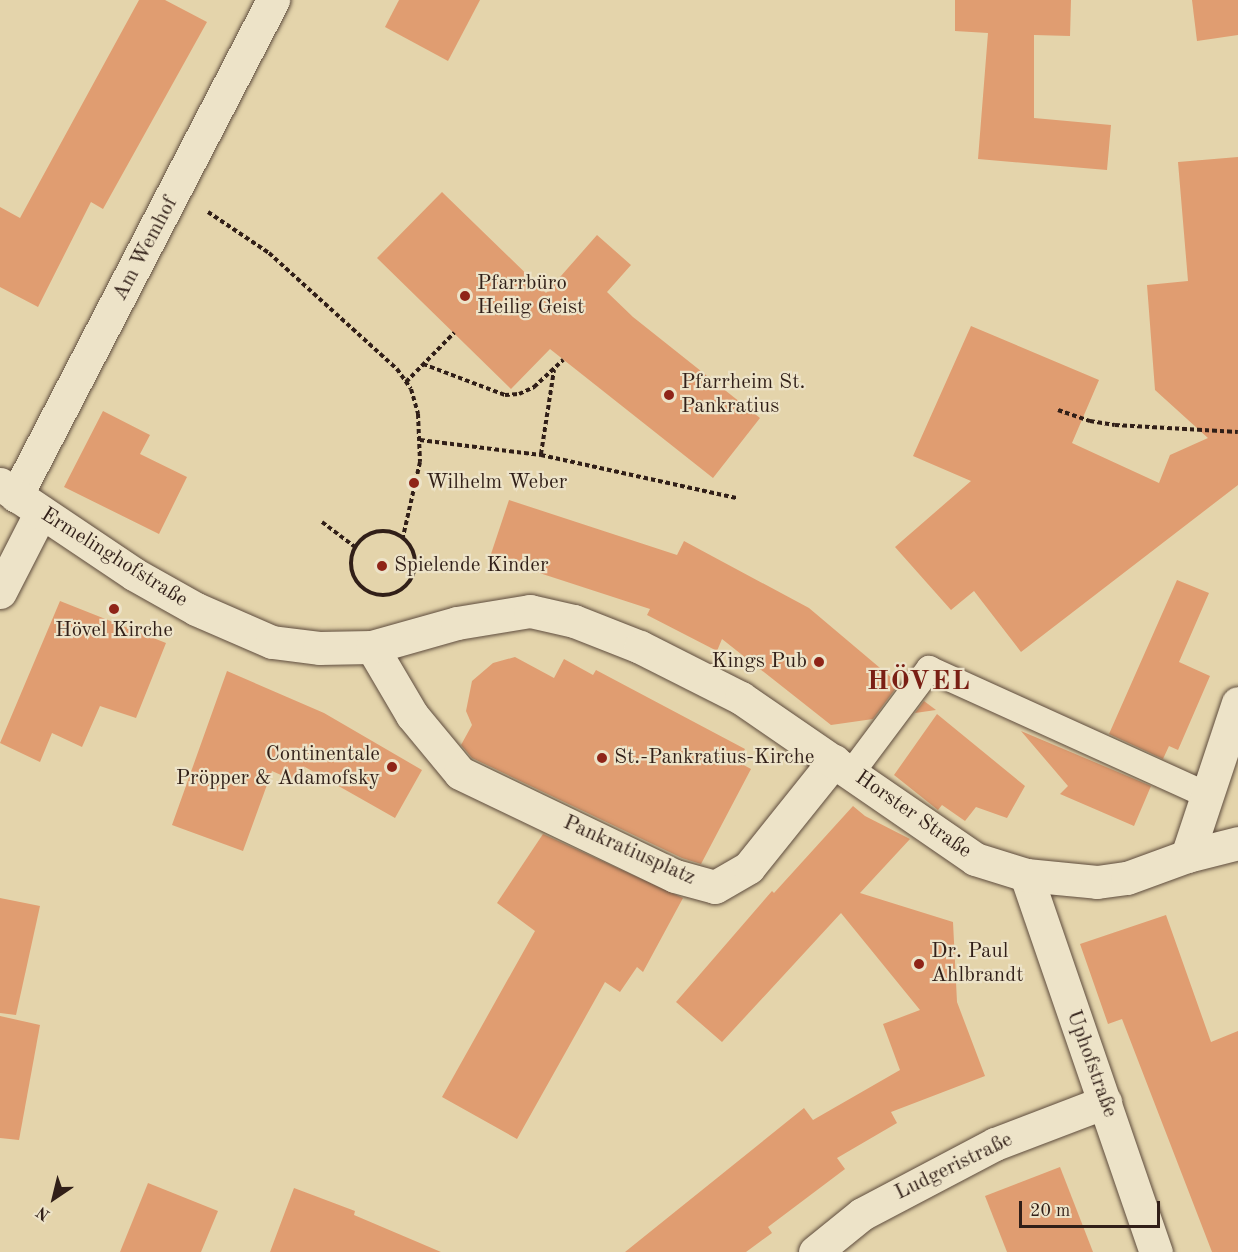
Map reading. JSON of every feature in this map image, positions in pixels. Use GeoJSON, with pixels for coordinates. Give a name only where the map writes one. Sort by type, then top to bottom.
{"type":"FeatureCollection","features":[{"type":"Feature","properties":{"kind":"street","name":"Am Wemhof"},"geometry":{"type":"LineString","coordinates":[[0,592],[19,497],[273,0]]}},
{"type":"Feature","properties":{"kind":"street","name":"Ermelinghofstraße"},"geometry":{"type":"LineString","coordinates":[[19,497],[135,574],[196,609],[272,642],[319,648],[372,646]]}},
{"type":"Feature","properties":{"kind":"street"},"geometry":{"type":"LineString","coordinates":[[372,646],[494,615],[530,611],[574,621],[640,647],[741,698],[843,766]]}},
{"type":"Feature","properties":{"kind":"street","name":"Pankratiusplatz"},"geometry":{"type":"LineString","coordinates":[[372,646],[412,715],[460,773],[675,876],[715,887],[749,867],[843,766]]}},
{"type":"Feature","properties":{"kind":"street"},"geometry":{"type":"LineString","coordinates":[[1187,855],[1238,703]]}},
{"type":"Feature","properties":{"kind":"street","name":"Horster Straße"},"geometry":{"type":"LineString","coordinates":[[843,766],[975,859],[1026,875],[1097,882],[1127,878],[1187,855],[1238,843]]}},
{"type":"Feature","properties":{"kind":"street","name":"Uphofstraße"},"geometry":{"type":"LineString","coordinates":[[1026,875],[1156,1252]]}},
{"type":"Feature","properties":{"kind":"street","name":"Ludgeristraße"},"geometry":{"type":"LineString","coordinates":[[815,1252],[862,1214],[995,1144],[1105,1102]]}},
{"type":"Feature","properties":{"kind":"lane"},"geometry":{"type":"LineString","coordinates":[[843,766],[929,669],[1207,795]]}},
{"type":"Feature","properties":{"kind":"path"},"geometry":{"type":"LineString","coordinates":[[176,192],[269,253],[397,369],[406,382],[418,414],[420,440],[420,462],[403,537],[416,559],[415,571],[409,583],[387,595],[364,590],[356,581],[351,558],[355,547],[377,531],[403,537]]}},
{"type":"Feature","properties":{"kind":"path"},"geometry":{"type":"LineString","coordinates":[[406,382],[454,333]]}},
{"type":"Feature","properties":{"kind":"path"},"geometry":{"type":"LineString","coordinates":[[423,364],[505,395],[519,394],[534,387],[563,360]]}},
{"type":"Feature","properties":{"kind":"path"},"geometry":{"type":"LineString","coordinates":[[540,454],[554,369]]}},
{"type":"Feature","properties":{"kind":"path"},"geometry":{"type":"LineString","coordinates":[[1058,410],[1090,422],[1238,432]]}},
{"type":"Feature","properties":{"kind":"path"},"geometry":{"type":"LineString","coordinates":[[420,440],[540,454],[736,498]]}},
{"type":"Feature","properties":{"kind":"path"},"geometry":{"type":"LineString","coordinates":[[322,522],[355,547]]}},
{"type":"Feature","properties":{"kind":"building"},"geometry":{"type":"Polygon","coordinates":[[[139,0],[165,0],[207,22],[103,209],[91,202],[38,307],[0,287],[0,207],[20,218],[139,0]]]}},
{"type":"Feature","properties":{"kind":"building"},"geometry":{"type":"Polygon","coordinates":[[[399,0],[480,0],[448,61],[385,27],[399,0]]]}},
{"type":"Feature","properties":{"kind":"building"},"geometry":{"type":"Polygon","coordinates":[[[955,0],[1071,0],[1070,36],[1034,35],[1034,118],[1111,125],[1107,170],[978,159],[988,33],[955,31],[955,0]]]}},
{"type":"Feature","properties":{"kind":"building"},"geometry":{"type":"Polygon","coordinates":[[[1192,0],[1238,0],[1238,35],[1197,41],[1192,0]]]}},
{"type":"Feature","properties":{"kind":"building"},"geometry":{"type":"Polygon","coordinates":[[[1238,157],[1238,485],[1021,652],[974,591],[951,610],[895,547],[971,481],[913,456],[971,326],[1099,380],[1072,443],[1159,483],[1170,455],[1208,438],[1155,390],[1147,285],[1188,281],[1178,162],[1238,157]]]}},
{"type":"Feature","properties":{"kind":"building"},"geometry":{"type":"Polygon","coordinates":[[[442,192],[546,293],[597,235],[631,265],[607,292],[633,317],[760,418],[713,478],[550,349],[511,389],[377,258],[442,192]]]}},
{"type":"Feature","properties":{"kind":"building"},"geometry":{"type":"Polygon","coordinates":[[[103,411],[150,435],[140,454],[187,477],[159,534],[64,487],[103,411]]]}},
{"type":"Feature","properties":{"kind":"building"},"geometry":{"type":"Polygon","coordinates":[[[509,500],[677,555],[684,541],[809,608],[899,684],[873,719],[831,725],[722,639],[717,651],[647,615],[650,609],[490,557],[509,500]]]}},
{"type":"Feature","properties":{"kind":"building"},"geometry":{"type":"Polygon","coordinates":[[[1177,580],[1209,593],[1179,662],[1210,676],[1178,750],[1169,746],[1163,759],[1109,734],[1177,580]]]}},
{"type":"Feature","properties":{"kind":"building"},"geometry":{"type":"Polygon","coordinates":[[[60,601],[166,643],[136,718],[100,706],[82,747],[52,733],[40,762],[0,743],[60,601]]]}},
{"type":"Feature","properties":{"kind":"building","name":"St.-Pankratius-Kirche"},"geometry":{"type":"Polygon","coordinates":[[[515,657],[554,678],[564,659],[593,675],[596,670],[745,749],[738,762],[751,769],[701,864],[682,858],[472,758],[461,745],[472,725],[466,711],[472,681],[493,663],[515,657]]]}},
{"type":"Feature","properties":{"kind":"building"},"geometry":{"type":"Polygon","coordinates":[[[227,671],[324,713],[422,770],[395,818],[305,767],[299,783],[272,771],[243,851],[172,825],[227,671]]]}},
{"type":"Feature","properties":{"kind":"building"},"geometry":{"type":"Polygon","coordinates":[[[924,701],[936,710],[915,713],[924,701]]]}},
{"type":"Feature","properties":{"kind":"building"},"geometry":{"type":"Polygon","coordinates":[[[937,714],[1025,786],[1007,818],[976,807],[965,821],[942,805],[938,810],[894,775],[937,714]]]}},
{"type":"Feature","properties":{"kind":"building"},"geometry":{"type":"Polygon","coordinates":[[[1021,731],[1151,786],[1134,826],[1060,794],[1068,786],[1021,731]]]}},
{"type":"Feature","properties":{"kind":"building"},"geometry":{"type":"Polygon","coordinates":[[[853,806],[865,816],[910,839],[860,893],[953,922],[957,1002],[985,1076],[891,1112],[897,1123],[837,1158],[845,1169],[768,1227],[772,1233],[746,1252],[625,1252],[804,1108],[813,1120],[900,1070],[883,1024],[920,1010],[841,913],[722,1042],[676,1002],[772,891],[774,893],[853,806]]]}},
{"type":"Feature","properties":{"kind":"building"},"geometry":{"type":"Polygon","coordinates":[[[543,834],[683,898],[643,972],[637,967],[620,992],[605,982],[517,1139],[442,1097],[535,931],[497,903],[543,834]]]}},
{"type":"Feature","properties":{"kind":"building"},"geometry":{"type":"Polygon","coordinates":[[[0,898],[40,906],[16,1015],[0,1013],[0,898]]]}},
{"type":"Feature","properties":{"kind":"building"},"geometry":{"type":"Polygon","coordinates":[[[1166,915],[1211,1042],[1238,1031],[1238,1252],[1212,1252],[1122,1019],[1108,1024],[1080,944],[1166,915]]]}},
{"type":"Feature","properties":{"kind":"building"},"geometry":{"type":"Polygon","coordinates":[[[0,1016],[40,1025],[19,1140],[0,1138],[0,1016]]]}},
{"type":"Feature","properties":{"kind":"building"},"geometry":{"type":"Polygon","coordinates":[[[1060,1167],[1093,1252],[1007,1252],[985,1196],[1060,1167]]]}},
{"type":"Feature","properties":{"kind":"building"},"geometry":{"type":"Polygon","coordinates":[[[148,1183],[218,1211],[201,1252],[120,1252],[148,1183]]]}},
{"type":"Feature","properties":{"kind":"building"},"geometry":{"type":"Polygon","coordinates":[[[294,1188],[355,1211],[354,1215],[441,1252],[270,1252],[294,1188]]]}},
{"type":"Feature","properties":{"kind":"place","name":"Pfarrbüro Heilig Geist"},"geometry":{"type":"Point","coordinates":[465,296]}},
{"type":"Feature","properties":{"kind":"place","name":"Pfarrheim St. Pankratius"},"geometry":{"type":"Point","coordinates":[669,395]}},
{"type":"Feature","properties":{"kind":"place","name":"Wilhelm Weber"},"geometry":{"type":"Point","coordinates":[414,483]}},
{"type":"Feature","properties":{"kind":"place","name":"Spielende Kinder"},"geometry":{"type":"Point","coordinates":[382,566]}},
{"type":"Feature","properties":{"kind":"place","name":"Hövel Kirche"},"geometry":{"type":"Point","coordinates":[114,609]}},
{"type":"Feature","properties":{"kind":"place","name":"Kings Pub"},"geometry":{"type":"Point","coordinates":[819,662]}},
{"type":"Feature","properties":{"kind":"place","name":"St.-Pankratius-Kirche"},"geometry":{"type":"Point","coordinates":[602,758]}},
{"type":"Feature","properties":{"kind":"place","name":"Continentale Pröpper & Adamofsky"},"geometry":{"type":"Point","coordinates":[392,767]}},
{"type":"Feature","properties":{"kind":"place","name":"Dr. Paul Ahlbrandt"},"geometry":{"type":"Point","coordinates":[919,964]}},
{"type":"Feature","properties":{"kind":"district","name":"HÖVEL"},"geometry":{"type":"Point","coordinates":[919,682]}}]}
